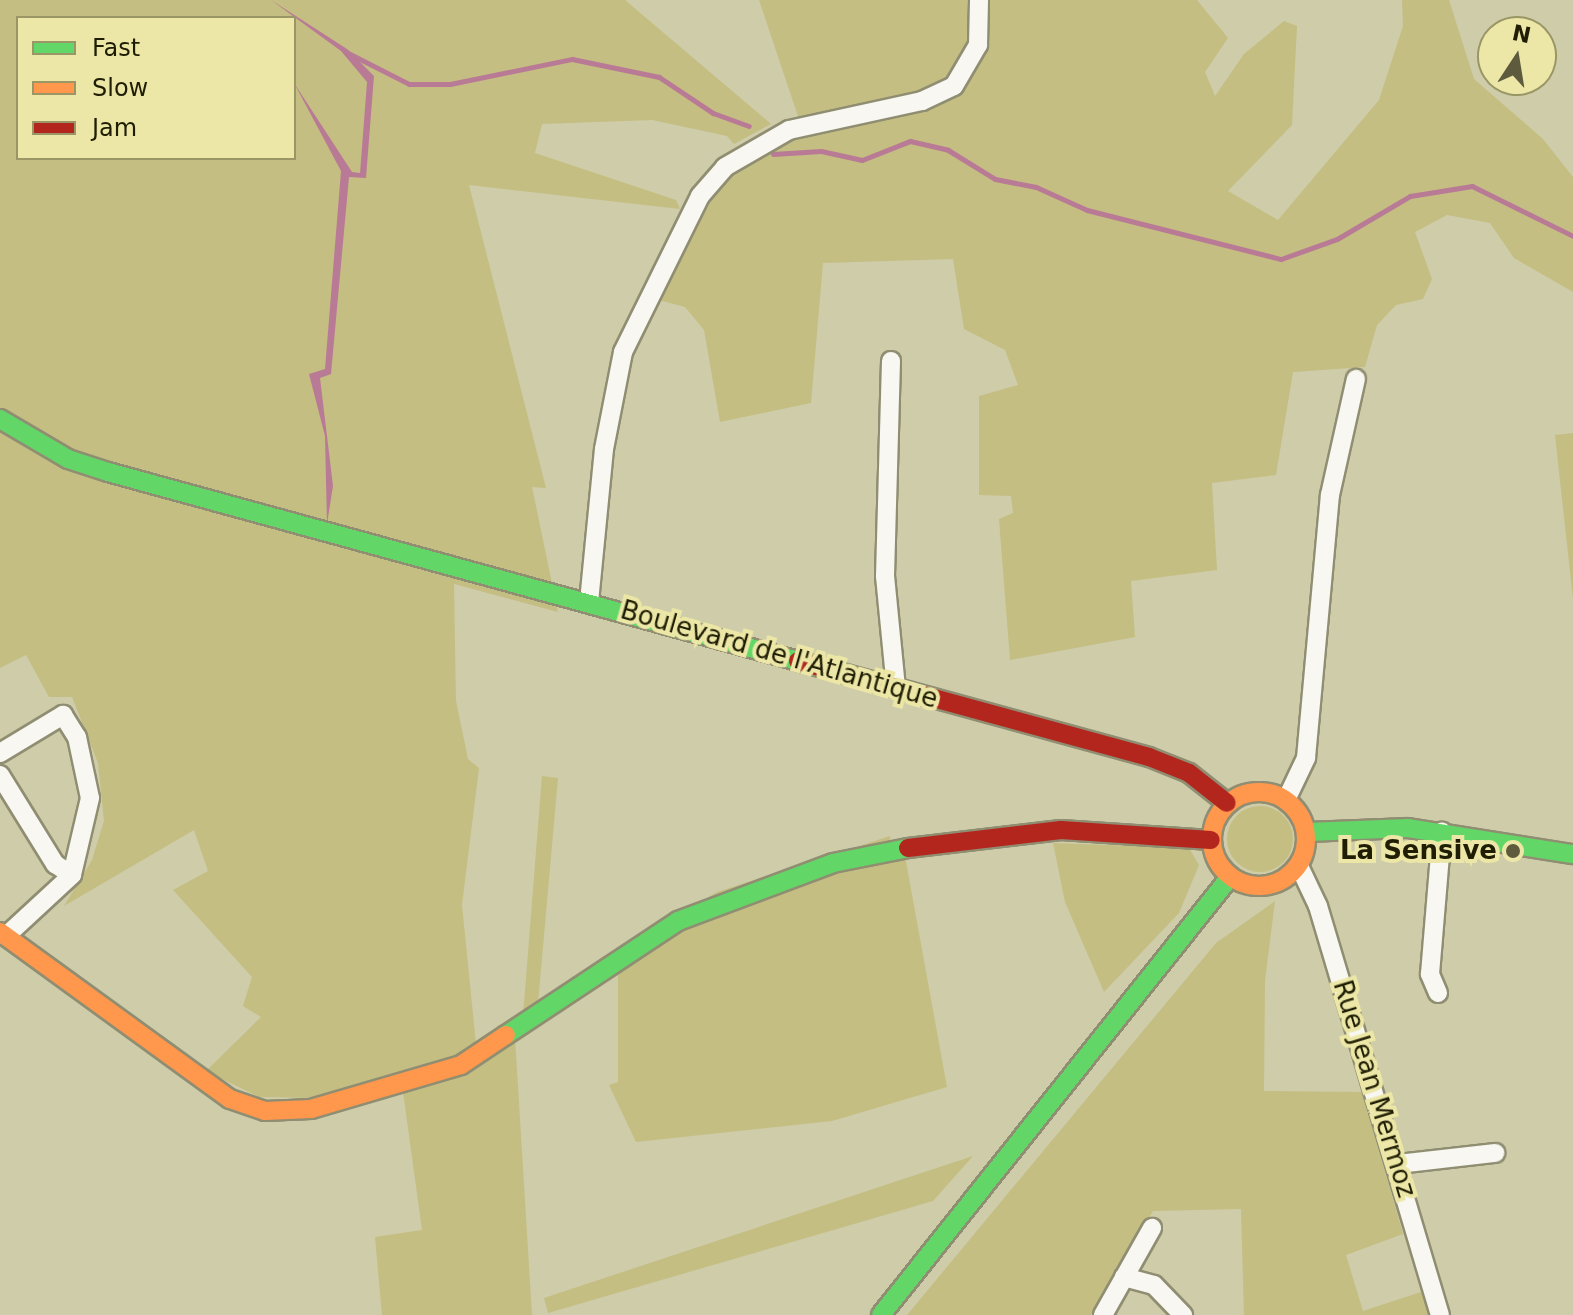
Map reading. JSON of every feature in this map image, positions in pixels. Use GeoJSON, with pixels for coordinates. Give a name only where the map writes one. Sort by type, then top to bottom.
{"type":"FeatureCollection","features":[{"type":"Feature","properties":{"kind":"main road","name":"Boulevard de l'Atlantique"},"geometry":{"type":"LineString","coordinates":[[0,419],[68,459],[1149,757],[1189,773],[1227,803]]}},
{"type":"Feature","properties":{"kind":"main road"},"geometry":{"type":"LineString","coordinates":[[1211,840],[1227,803],[1256,791],[1286,800],[1307,832],[1299,866],[1274,884],[1230,877]]}},
{"type":"Feature","properties":{"kind":"main road"},"geometry":{"type":"LineString","coordinates":[[3,934],[230,1099],[265,1111],[311,1109],[461,1065],[678,921],[833,863],[970,835],[1046,831],[1211,840]]}},
{"type":"Feature","properties":{"kind":"main road"},"geometry":{"type":"LineString","coordinates":[[1307,832],[1442,832],[1573,854]]}},
{"type":"Feature","properties":{"kind":"main road"},"geometry":{"type":"LineString","coordinates":[[1211,840],[1230,877]]}},
{"type":"Feature","properties":{"kind":"main road"},"geometry":{"type":"LineString","coordinates":[[881,1315],[1230,877]]}},
{"type":"Feature","properties":{"kind":"street"},"geometry":{"type":"LineString","coordinates":[[589,602],[604,449],[623,352],[700,196],[725,167],[789,130],[922,101],[954,86],[978,45],[979,0]]}},
{"type":"Feature","properties":{"kind":"street"},"geometry":{"type":"LineString","coordinates":[[891,361],[885,576],[896,688]]}},
{"type":"Feature","properties":{"kind":"street"},"geometry":{"type":"LineString","coordinates":[[1286,800],[1306,758],[1330,495],[1356,379]]}},
{"type":"Feature","properties":{"kind":"street"},"geometry":{"type":"LineString","coordinates":[[0,753],[63,715],[77,737],[90,798],[72,875],[3,934]]}},
{"type":"Feature","properties":{"kind":"street"},"geometry":{"type":"LineString","coordinates":[[0,775],[55,864],[72,875]]}},
{"type":"Feature","properties":{"kind":"street"},"geometry":{"type":"LineString","coordinates":[[1438,993],[1430,974],[1442,832]]}},
{"type":"Feature","properties":{"kind":"street","name":"Rue Jean Mermoz"},"geometry":{"type":"LineString","coordinates":[[1299,866],[1398,1164],[1440,1315]]}},
{"type":"Feature","properties":{"kind":"street"},"geometry":{"type":"LineString","coordinates":[[1398,1164],[1495,1153]]}},
{"type":"Feature","properties":{"kind":"street"},"geometry":{"type":"LineString","coordinates":[[1103,1315],[1152,1228]]}},
{"type":"Feature","properties":{"kind":"street"},"geometry":{"type":"LineString","coordinates":[[1124,1277],[1154,1285],[1183,1315]]}},
{"type":"Feature","properties":{"kind":"shaded area"},"geometry":{"type":"Polygon","coordinates":[[[0,0],[625,0],[771,124],[734,144],[727,136],[652,120],[542,124],[535,153],[676,200],[680,209],[469,185],[546,488],[532,487],[558,612],[454,584],[456,701],[468,759],[479,768],[462,905],[476,1044],[514,1021],[532,1315],[382,1315],[375,1237],[422,1230],[401,1077],[317,1098],[259,1097],[206,1071],[261,1017],[243,1006],[252,977],[173,890],[208,871],[194,830],[64,906],[92,860],[104,821],[98,763],[72,697],[49,697],[26,655],[0,668],[0,0]]]}},
{"type":"Feature","properties":{"kind":"shaded area"},"geometry":{"type":"Polygon","coordinates":[[[759,0],[1197,0],[1228,38],[1205,72],[1215,96],[1244,54],[1284,21],[1297,26],[1292,125],[1228,191],[1278,220],[1379,100],[1403,26],[1402,0],[1449,0],[1477,82],[1477,96],[1494,96],[1543,139],[1573,177],[1573,292],[1514,258],[1490,223],[1447,215],[1415,232],[1432,279],[1423,299],[1396,305],[1377,325],[1365,367],[1293,372],[1276,475],[1212,483],[1217,570],[1131,581],[1135,637],[1010,660],[999,519],[1013,513],[1011,496],[979,495],[979,396],[1018,385],[1005,350],[964,329],[953,259],[823,263],[811,403],[720,422],[704,330],[685,307],[655,299],[698,213],[720,187],[747,162],[804,134],[759,0]]]}},
{"type":"Feature","properties":{"kind":"shaded area"},"geometry":{"type":"Polygon","coordinates":[[[296,16],[347,49],[374,76],[366,178],[349,177],[331,374],[320,378],[333,486],[327,524],[325,436],[309,374],[325,369],[341,171],[296,86],[352,172],[360,173],[367,82],[341,51],[296,16]]]}},
{"type":"Feature","properties":{"kind":"shaded area"},"geometry":{"type":"Polygon","coordinates":[[[1573,433],[1573,599],[1555,435],[1573,433]]]}},
{"type":"Feature","properties":{"kind":"shaded area"},"geometry":{"type":"Polygon","coordinates":[[[542,776],[558,778],[538,1003],[523,1016],[542,776]]]}},
{"type":"Feature","properties":{"kind":"shaded area"},"geometry":{"type":"Polygon","coordinates":[[[1266,806],[1284,815],[1291,826],[1291,852],[1284,863],[1273,870],[1254,872],[1236,863],[1229,852],[1227,833],[1236,815],[1247,808],[1266,806]]]}},
{"type":"Feature","properties":{"kind":"shaded area"},"geometry":{"type":"Polygon","coordinates":[[[890,836],[891,858],[905,856],[947,1087],[832,1121],[636,1142],[609,1085],[618,1082],[618,951],[717,892],[890,836]]]}},
{"type":"Feature","properties":{"kind":"shaded area"},"geometry":{"type":"Polygon","coordinates":[[[1053,843],[1189,848],[1199,865],[1179,913],[1104,992],[1065,902],[1053,843]]]}},
{"type":"Feature","properties":{"kind":"shaded area"},"geometry":{"type":"Polygon","coordinates":[[[1275,901],[1265,981],[1264,1091],[1362,1092],[1403,1234],[1346,1255],[1363,1311],[1424,1291],[1431,1315],[1244,1315],[1241,1209],[1153,1211],[1091,1315],[907,1315],[1216,943],[1275,901]]]}},
{"type":"Feature","properties":{"kind":"shaded area"},"geometry":{"type":"Polygon","coordinates":[[[973,1156],[933,1201],[548,1313],[544,1298],[973,1156]]]}},
{"type":"Feature","properties":{"kind":"waterway"},"geometry":{"type":"LineString","coordinates":[[346,52],[409,84],[450,84],[572,59],[659,77],[713,113],[749,126]]}},
{"type":"Feature","properties":{"kind":"waterway"},"geometry":{"type":"LineString","coordinates":[[773,154],[821,151],[862,160],[910,141],[948,150],[995,179],[1036,187],[1087,210],[1281,259],[1337,239],[1410,196],[1472,186],[1573,236]]}},
{"type":"Feature","properties":{"kind":"traffic: fast"},"geometry":{"type":"LineString","coordinates":[[0,419],[68,459],[108,472],[798,661]]}},
{"type":"Feature","properties":{"kind":"traffic: fast"},"geometry":{"type":"LineString","coordinates":[[1307,832],[1408,828],[1573,854]]}},
{"type":"Feature","properties":{"kind":"traffic: fast"},"geometry":{"type":"LineString","coordinates":[[506,1035],[678,921],[833,863],[908,848]]}},
{"type":"Feature","properties":{"kind":"traffic: fast"},"geometry":{"type":"LineString","coordinates":[[881,1315],[1230,877]]}},
{"type":"Feature","properties":{"kind":"traffic: slow"},"geometry":{"type":"LineString","coordinates":[[1259,792],[1277,795],[1292,806],[1303,821],[1306,839],[1303,857],[1292,872],[1277,883],[1259,886],[1241,883],[1226,872],[1215,857],[1212,839],[1215,821],[1226,806],[1241,795],[1259,792]]}},
{"type":"Feature","properties":{"kind":"traffic: slow"},"geometry":{"type":"LineString","coordinates":[[0,932],[230,1099],[265,1111],[311,1109],[461,1065],[506,1035]]}},
{"type":"Feature","properties":{"kind":"traffic: jam"},"geometry":{"type":"LineString","coordinates":[[798,661],[1149,757],[1189,773],[1227,803]]}},
{"type":"Feature","properties":{"kind":"traffic: jam"},"geometry":{"type":"LineString","coordinates":[[908,848],[1061,830],[1211,840]]}},
{"type":"Feature","properties":{"kind":"place","name":"La Sensive"},"geometry":{"type":"Point","coordinates":[1513,851]}}]}
